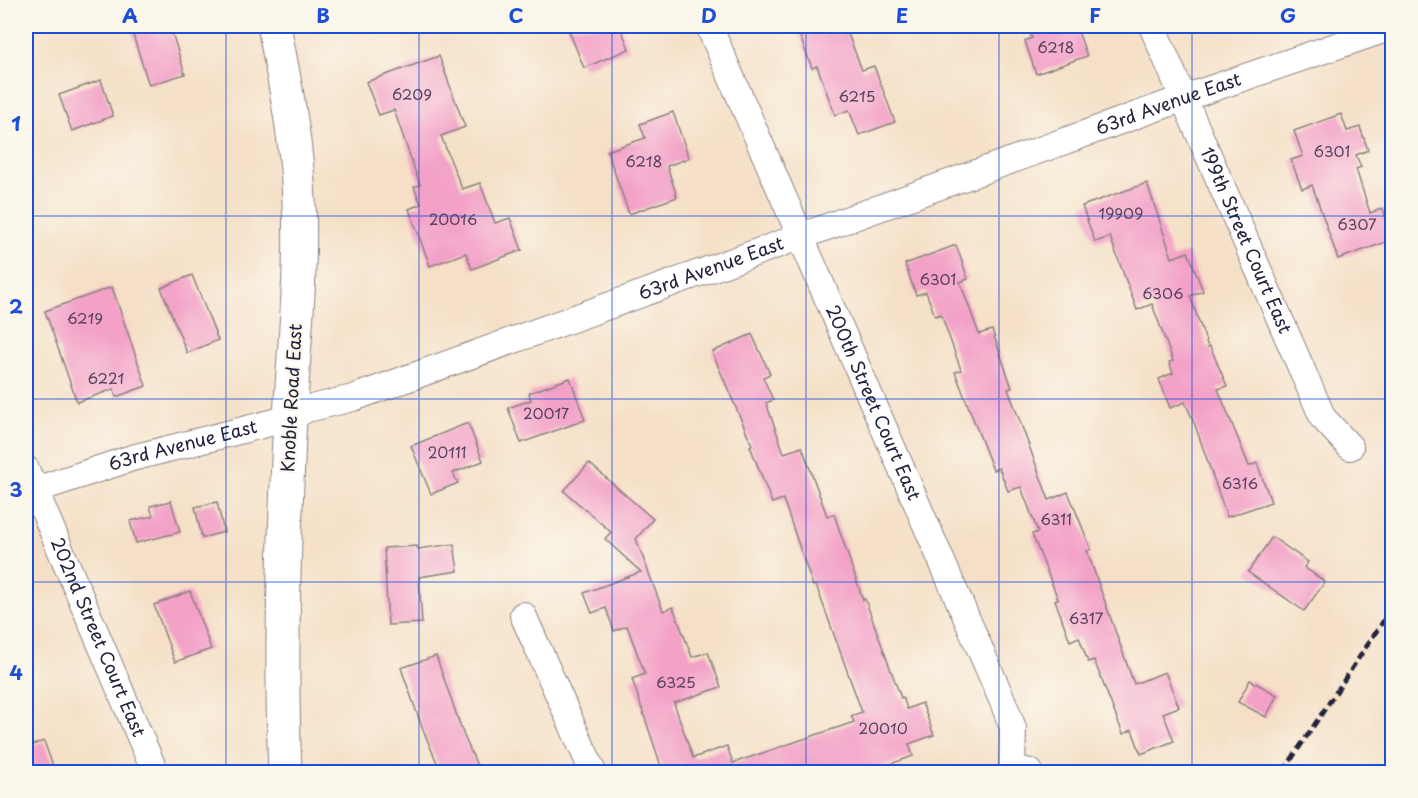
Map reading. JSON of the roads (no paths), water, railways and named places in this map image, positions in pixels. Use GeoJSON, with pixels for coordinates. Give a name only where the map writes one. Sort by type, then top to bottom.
{"type":"FeatureCollection","features":[{"type":"Feature","properties":{"kind":"street","name":"Knoble Road East"},"geometry":{"type":"LineString","coordinates":[[274,26],[285,84],[299,202],[296,322],[285,540],[285,772]]}},
{"type":"Feature","properties":{"kind":"street","name":"200th Street Court East"},"geometry":{"type":"LineString","coordinates":[[709,26],[1007,711],[1014,728],[1017,771]]}},
{"type":"Feature","properties":{"kind":"street","name":"199th Street Court East"},"geometry":{"type":"LineString","coordinates":[[1152,26],[1323,418],[1350,447]]}},
{"type":"Feature","properties":{"kind":"street","name":"63rd Avenue East"},"geometry":{"type":"LineString","coordinates":[[28,484],[290,418],[307,409],[353,398],[1184,98],[1392,27]]}},
{"type":"Feature","properties":{"kind":"street","name":"202nd Street Court East"},"geometry":{"type":"LineString","coordinates":[[28,484],[155,772]]}},
{"type":"Feature","properties":{"kind":"street"},"geometry":{"type":"LineString","coordinates":[[522,615],[593,772]]}},
{"type":"Feature","properties":{"kind":"railway"},"geometry":{"type":"LineString","coordinates":[[1283,772],[1392,608]]}}]}
